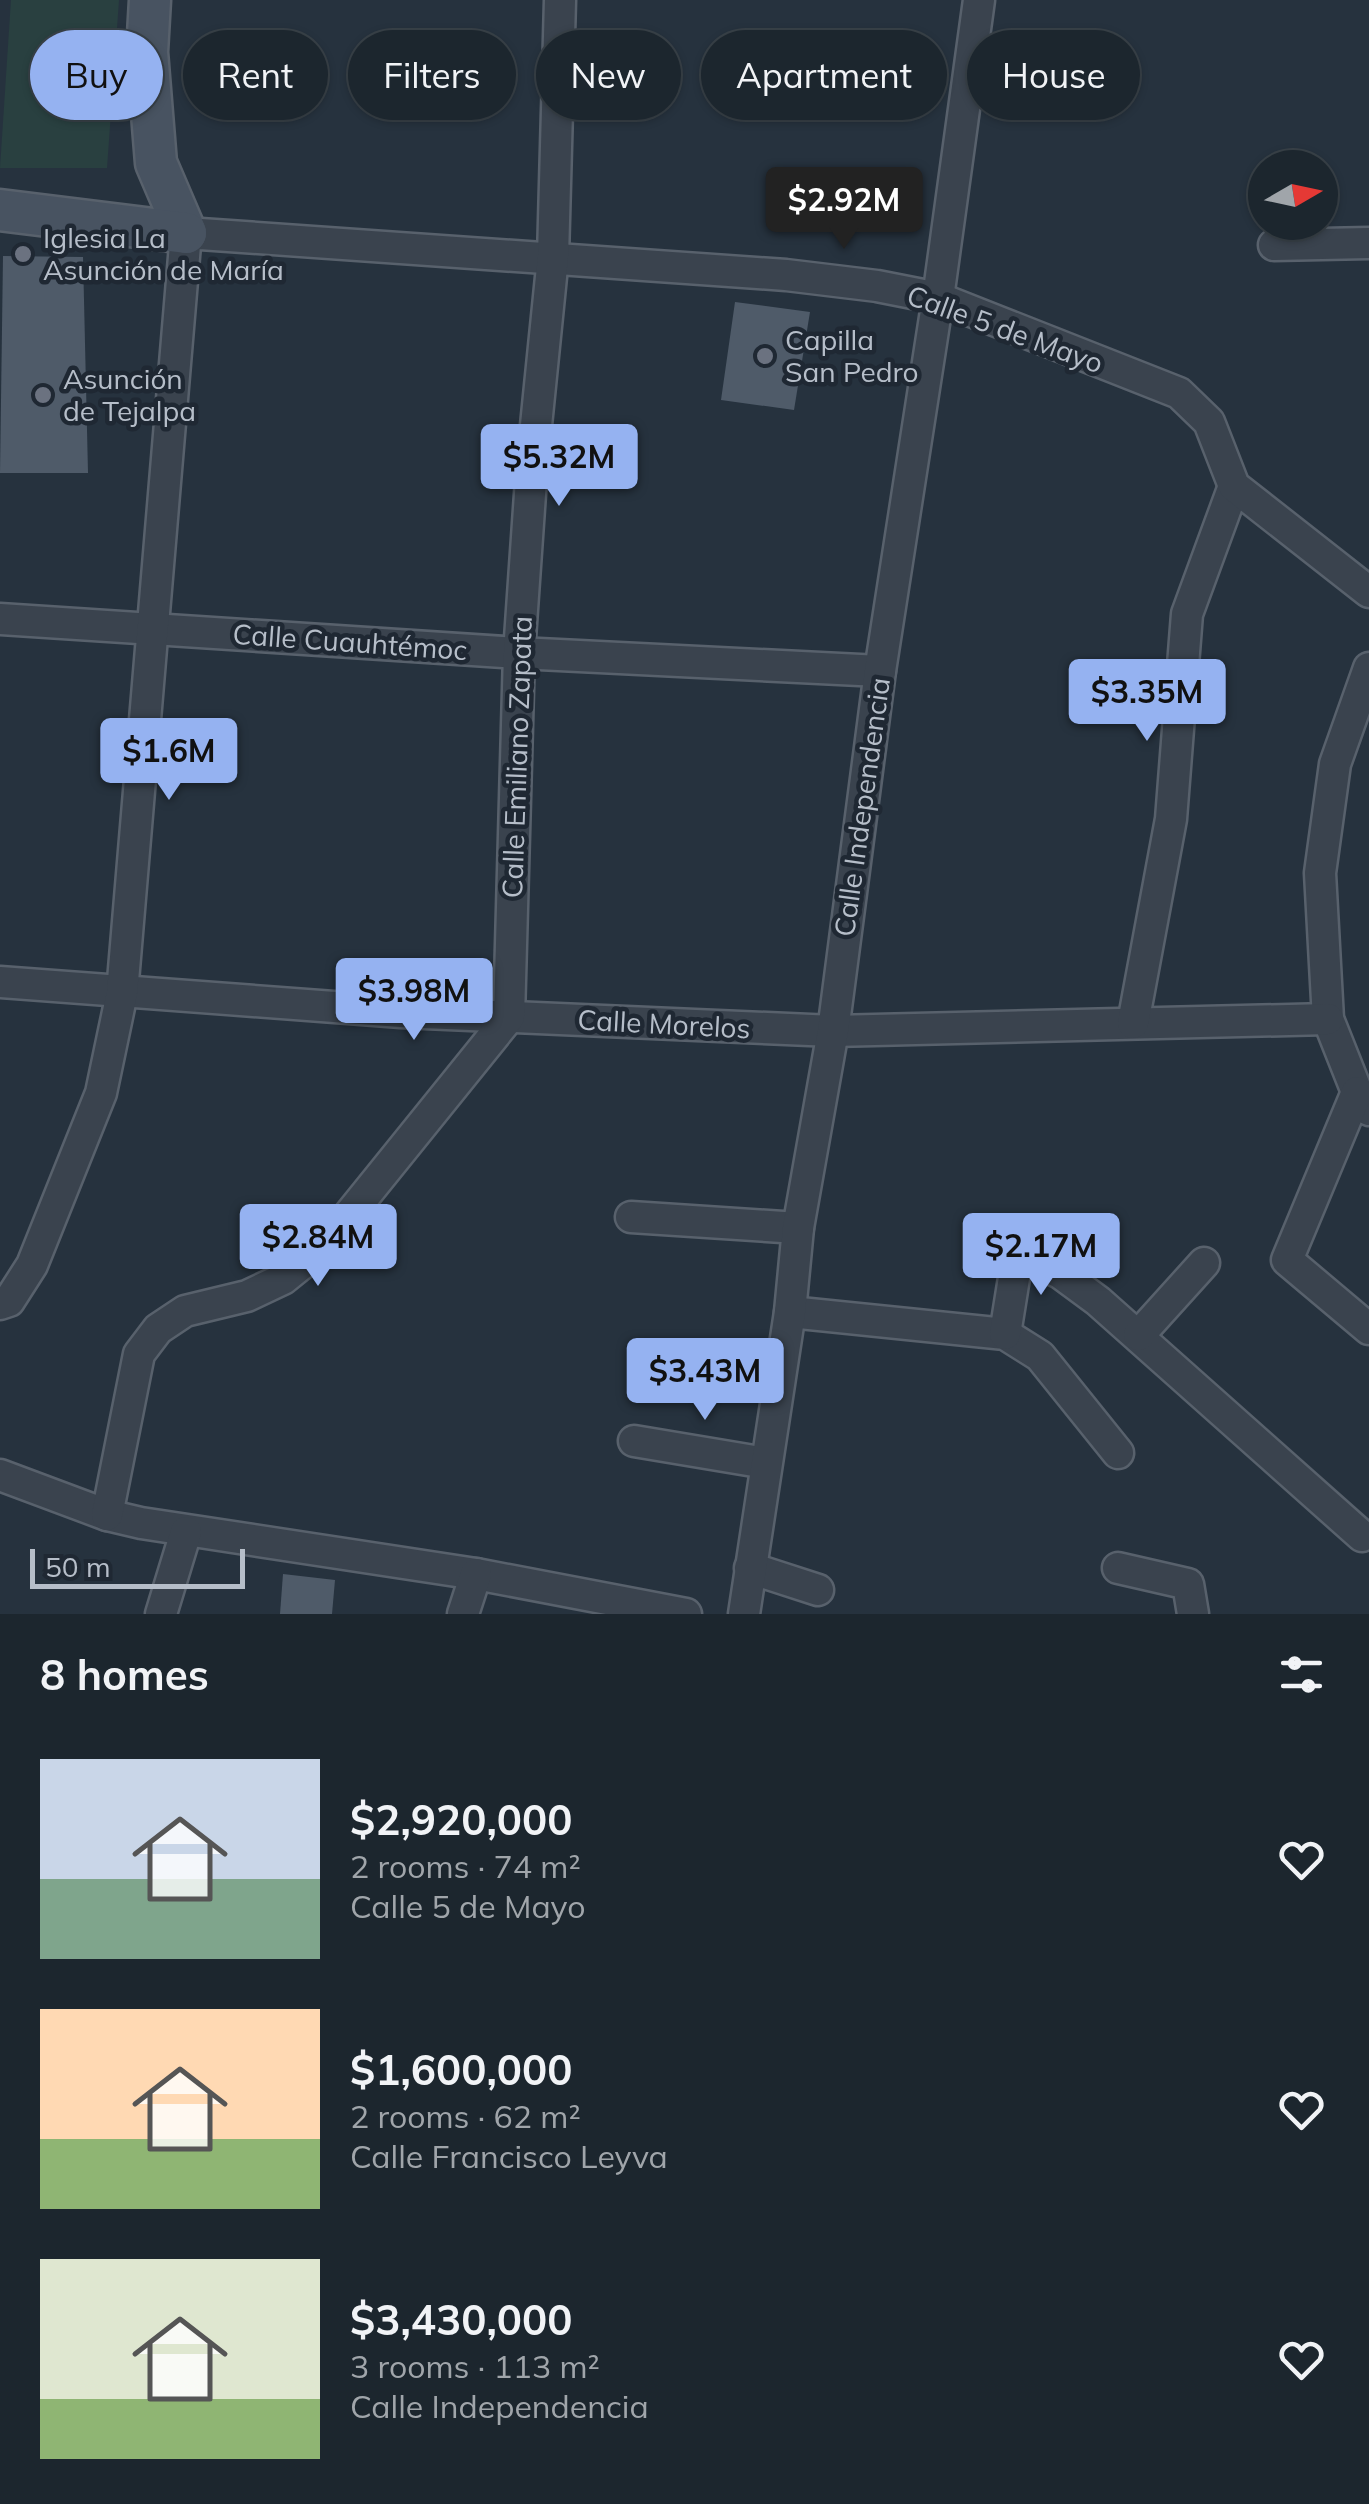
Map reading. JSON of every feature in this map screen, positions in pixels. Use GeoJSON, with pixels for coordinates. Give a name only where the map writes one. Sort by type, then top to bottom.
{"type":"FeatureCollection","features":[{"type":"Feature","properties":{"kind":"street"},"geometry":{"type":"LineString","coordinates":[[0,1304],[9,1302],[32,1264],[101,1094],[122,993],[186,232],[156,163],[147,52],[150,0]]}},
{"type":"Feature","properties":{"kind":"street","name":"Calle Emiliano Zapata"},"geometry":{"type":"LineString","coordinates":[[509,1017],[519,654],[532,465],[553,258],[560,0]]}},
{"type":"Feature","properties":{"kind":"street","name":"Calle Independencia"},"geometry":{"type":"LineString","coordinates":[[744,1614],[790,1312],[798,1228],[833,1031],[880,671],[979,0]]}},
{"type":"Feature","properties":{"kind":"street"},"geometry":{"type":"LineString","coordinates":[[0,210],[186,232]]}},
{"type":"Feature","properties":{"kind":"street","name":"Calle 5 de Mayo"},"geometry":{"type":"LineString","coordinates":[[186,232],[786,276],[878,286],[938,298],[1180,393],[1209,422],[1234,486]]}},
{"type":"Feature","properties":{"kind":"street"},"geometry":{"type":"LineString","coordinates":[[1274,245],[1369,243]]}},
{"type":"Feature","properties":{"kind":"street"},"geometry":{"type":"LineString","coordinates":[[1132,1022],[1170,819],[1188,614],[1234,486],[1369,592]]}},
{"type":"Feature","properties":{"kind":"street","name":"Calle Cuauhtémoc"},"geometry":{"type":"LineString","coordinates":[[0,620],[519,654],[880,671]]}},
{"type":"Feature","properties":{"kind":"street"},"geometry":{"type":"LineString","coordinates":[[1369,668],[1334,764],[1320,874],[1328,1019],[1363,1101],[1287,1260],[1369,1329]]}},
{"type":"Feature","properties":{"kind":"street","name":"Calle Morelos"},"geometry":{"type":"LineString","coordinates":[[0,982],[509,1017],[833,1031],[1328,1019]]}},
{"type":"Feature","properties":{"kind":"street"},"geometry":{"type":"LineString","coordinates":[[107,1515],[139,1354],[158,1329],[184,1312],[247,1296],[282,1279],[324,1245],[509,1017]]}},
{"type":"Feature","properties":{"kind":"street"},"geometry":{"type":"LineString","coordinates":[[631,1217],[798,1228]]}},
{"type":"Feature","properties":{"kind":"street"},"geometry":{"type":"LineString","coordinates":[[1005,1334],[1018,1253],[1060,1273],[1139,1335],[1362,1536]]}},
{"type":"Feature","properties":{"kind":"street"},"geometry":{"type":"LineString","coordinates":[[1139,1335],[1204,1263]]}},
{"type":"Feature","properties":{"kind":"street"},"geometry":{"type":"LineString","coordinates":[[790,1312],[1005,1334],[1040,1356],[1118,1453]]}},
{"type":"Feature","properties":{"kind":"street"},"geometry":{"type":"LineString","coordinates":[[634,1442],[766,1463]]}},
{"type":"Feature","properties":{"kind":"street"},"geometry":{"type":"LineString","coordinates":[[0,1474],[107,1515],[186,1532],[476,1574],[582,1604],[686,1614]]}},
{"type":"Feature","properties":{"kind":"street"},"geometry":{"type":"LineString","coordinates":[[161,1614],[186,1532]]}},
{"type":"Feature","properties":{"kind":"street"},"geometry":{"type":"LineString","coordinates":[[750,1568],[818,1590]]}},
{"type":"Feature","properties":{"kind":"street"},"geometry":{"type":"LineString","coordinates":[[1118,1568],[1188,1584],[1193,1614]]}},
{"type":"Feature","properties":{"kind":"street"},"geometry":{"type":"LineString","coordinates":[[463,1614],[476,1574]]}},
{"type":"Feature","properties":{"kind":"green space"},"geometry":{"type":"Polygon","coordinates":[[[11,0],[119,0],[117,30],[30,30],[30,120],[110,120],[107,168],[0,168],[11,0]]]}},
{"type":"Feature","properties":{"kind":"building","name":"Asunción de Tejalpa"},"geometry":{"type":"Polygon","coordinates":[[[3,256],[83,257],[88,473],[0,473],[3,256]]]}},
{"type":"Feature","properties":{"kind":"building","name":"Capilla San Pedro"},"geometry":{"type":"Polygon","coordinates":[[[735,302],[810,312],[794,410],[721,400],[735,302]]]}},
{"type":"Feature","properties":{"kind":"building"},"geometry":{"type":"Polygon","coordinates":[[[283,1574],[335,1580],[332,1614],[280,1614],[283,1574]]]}},
{"type":"Feature","properties":{"kind":"place","name":"Iglesia La Asunción de María"},"geometry":{"type":"Point","coordinates":[23,254]}},
{"type":"Feature","properties":{"kind":"place","name":"Capilla San Pedro"},"geometry":{"type":"Point","coordinates":[765,356]}},
{"type":"Feature","properties":{"kind":"place","name":"Asunción de Tejalpa"},"geometry":{"type":"Point","coordinates":[43,395]}}]}
